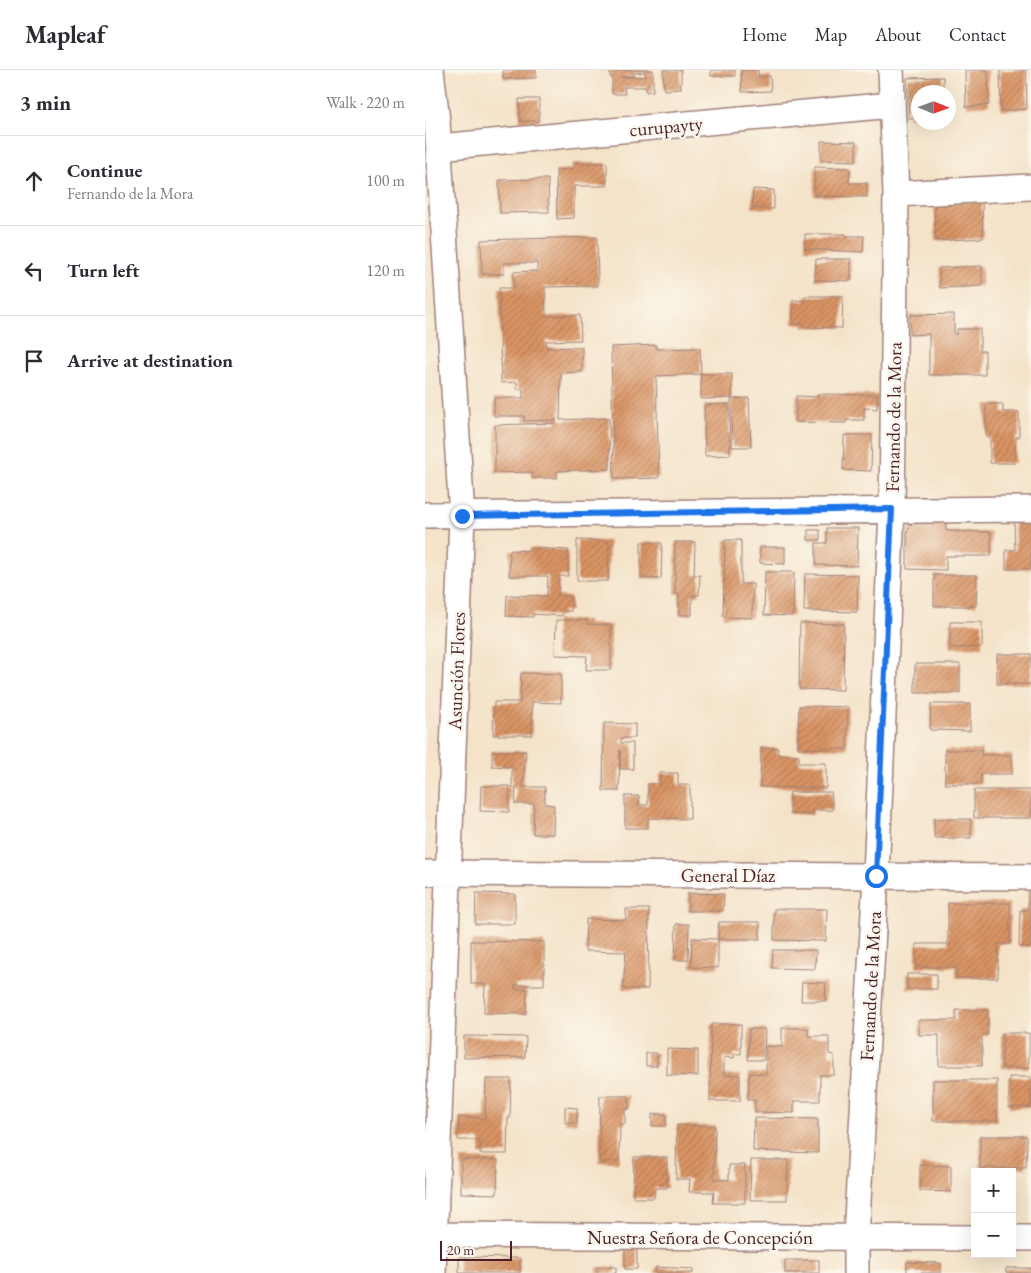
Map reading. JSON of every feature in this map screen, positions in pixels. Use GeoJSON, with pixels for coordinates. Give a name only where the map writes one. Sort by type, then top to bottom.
{"type":"FeatureCollection","features":[{"type":"Feature","properties":{"kind":"street","name":"Asunción Flores"},"geometry":{"type":"LineString","coordinates":[[431,70],[431,123],[439,147],[462,516],[436,873],[429,1235],[433,1273]]}},
{"type":"Feature","properties":{"kind":"street","name":"Fernando de la Mora"},"geometry":{"type":"LineString","coordinates":[[856,1273],[856,1238],[876,876],[892,509],[896,194],[891,70]]}},
{"type":"Feature","properties":{"kind":"street","name":"curupayty"},"geometry":{"type":"LineString","coordinates":[[439,147],[892,105]]}},
{"type":"Feature","properties":{"kind":"street"},"geometry":{"type":"LineString","coordinates":[[896,194],[1031,187]]}},
{"type":"Feature","properties":{"kind":"street"},"geometry":{"type":"LineString","coordinates":[[425,515],[1031,509]]}},
{"type":"Feature","properties":{"kind":"street","name":"General Díaz"},"geometry":{"type":"LineString","coordinates":[[436,873],[1031,877]]}},
{"type":"Feature","properties":{"kind":"street","name":"Nuestra Señora de Concepción"},"geometry":{"type":"LineString","coordinates":[[429,1235],[971,1238]]}},
{"type":"Feature","properties":{"kind":"street"},"geometry":{"type":"LineString","coordinates":[[1016,1238],[1031,1238]]}},
{"type":"Feature","properties":{"kind":"building"},"geometry":{"type":"Polygon","coordinates":[[[503,70],[536,70],[536,78],[503,79],[503,70]]]}},
{"type":"Feature","properties":{"kind":"building"},"geometry":{"type":"Polygon","coordinates":[[[610,70],[653,70],[653,91],[646,92],[646,87],[624,87],[625,94],[612,94],[612,77],[610,77],[610,70]],[[645,72],[634,73],[634,76],[621,77],[646,77],[645,72]]]}},
{"type":"Feature","properties":{"kind":"building"},"geometry":{"type":"Polygon","coordinates":[[[663,70],[681,70],[681,89],[664,90],[663,70]]]}},
{"type":"Feature","properties":{"kind":"building"},"geometry":{"type":"Polygon","coordinates":[[[711,70],[735,70],[735,76],[711,76],[711,70]]]}},
{"type":"Feature","properties":{"kind":"building"},"geometry":{"type":"Polygon","coordinates":[[[741,70],[758,70],[759,77],[770,76],[771,91],[742,92],[741,70]]]}},
{"type":"Feature","properties":{"kind":"building"},"geometry":{"type":"Polygon","coordinates":[[[965,70],[988,70],[989,105],[966,107],[965,70]]]}},
{"type":"Feature","properties":{"kind":"building"},"geometry":{"type":"Polygon","coordinates":[[[1000,70],[1026,70],[1027,109],[1001,111],[1000,70]]]}},
{"type":"Feature","properties":{"kind":"building"},"geometry":{"type":"Polygon","coordinates":[[[943,77],[943,85],[911,85],[911,118],[909,118],[907,78],[943,77]]]}},
{"type":"Feature","properties":{"kind":"building"},"geometry":{"type":"Polygon","coordinates":[[[519,99],[539,99],[539,121],[520,121],[519,99]]]}},
{"type":"Feature","properties":{"kind":"building"},"geometry":{"type":"Polygon","coordinates":[[[821,141],[856,142],[856,161],[821,160],[821,141]]]}},
{"type":"Feature","properties":{"kind":"building"},"geometry":{"type":"Polygon","coordinates":[[[573,163],[607,163],[607,186],[574,186],[574,218],[557,219],[556,170],[573,169],[573,163]]]}},
{"type":"Feature","properties":{"kind":"building"},"geometry":{"type":"Polygon","coordinates":[[[815,167],[850,168],[849,183],[867,183],[867,197],[814,196],[815,167]]]}},
{"type":"Feature","properties":{"kind":"building"},"geometry":{"type":"Polygon","coordinates":[[[548,179],[549,212],[500,213],[499,180],[548,179]]]}},
{"type":"Feature","properties":{"kind":"building"},"geometry":{"type":"Polygon","coordinates":[[[753,189],[774,190],[774,209],[752,208],[753,189]]]}},
{"type":"Feature","properties":{"kind":"building"},"geometry":{"type":"Polygon","coordinates":[[[982,201],[983,238],[936,241],[934,204],[982,201]]]}},
{"type":"Feature","properties":{"kind":"building"},"geometry":{"type":"Polygon","coordinates":[[[805,234],[864,236],[863,252],[805,249],[805,234]]]}},
{"type":"Feature","properties":{"kind":"building"},"geometry":{"type":"Polygon","coordinates":[[[597,237],[598,286],[545,287],[546,316],[580,315],[581,340],[546,341],[547,348],[582,347],[582,372],[561,373],[560,420],[609,418],[610,469],[557,471],[557,478],[532,478],[532,472],[495,473],[495,425],[556,423],[556,420],[524,421],[524,416],[494,416],[494,398],[523,398],[523,389],[517,389],[517,382],[501,383],[499,288],[514,288],[513,272],[537,271],[537,263],[504,263],[504,274],[482,274],[481,240],[597,237]]]}},
{"type":"Feature","properties":{"kind":"building"},"geometry":{"type":"Polygon","coordinates":[[[816,259],[851,259],[851,281],[815,280],[816,259]]]}},
{"type":"Feature","properties":{"kind":"building"},"geometry":{"type":"Polygon","coordinates":[[[982,266],[982,286],[940,288],[939,268],[982,266]]]}},
{"type":"Feature","properties":{"kind":"building"},"geometry":{"type":"Polygon","coordinates":[[[805,296],[843,296],[842,328],[804,327],[804,324],[793,324],[793,300],[805,301],[805,296]]]}},
{"type":"Feature","properties":{"kind":"building"},"geometry":{"type":"Polygon","coordinates":[[[954,314],[954,334],[957,334],[957,329],[980,329],[980,351],[985,351],[985,375],[929,375],[929,334],[910,335],[910,315],[954,314]]]}},
{"type":"Feature","properties":{"kind":"building"},"geometry":{"type":"Polygon","coordinates":[[[656,345],[656,349],[700,348],[701,374],[656,376],[659,478],[614,479],[611,347],[656,345]]]}},
{"type":"Feature","properties":{"kind":"building"},"geometry":{"type":"Polygon","coordinates":[[[701,374],[732,374],[732,398],[701,399],[701,374]]]}},
{"type":"Feature","properties":{"kind":"building"},"geometry":{"type":"Polygon","coordinates":[[[818,394],[878,395],[877,409],[864,408],[864,420],[846,420],[846,423],[796,422],[796,396],[818,397],[818,394]]]}},
{"type":"Feature","properties":{"kind":"building"},"geometry":{"type":"Polygon","coordinates":[[[749,398],[751,447],[732,447],[731,399],[749,398]]]}},
{"type":"Feature","properties":{"kind":"building"},"geometry":{"type":"Polygon","coordinates":[[[729,404],[730,455],[705,456],[704,405],[729,404]]]}},
{"type":"Feature","properties":{"kind":"building"},"geometry":{"type":"Polygon","coordinates":[[[986,404],[1003,404],[1003,412],[1019,412],[1019,437],[1016,437],[1015,463],[990,463],[990,437],[986,437],[986,404]]]}},
{"type":"Feature","properties":{"kind":"building"},"geometry":{"type":"Polygon","coordinates":[[[844,435],[872,435],[871,471],[843,470],[844,435]]]}},
{"type":"Feature","properties":{"kind":"building"},"geometry":{"type":"Polygon","coordinates":[[[917,517],[946,517],[946,531],[991,532],[991,556],[946,556],[946,570],[907,569],[907,531],[917,517]]]}},
{"type":"Feature","properties":{"kind":"building"},"geometry":{"type":"Polygon","coordinates":[[[1014,520],[1031,520],[1031,569],[1006,569],[1006,550],[1015,550],[1014,520]]]}},
{"type":"Feature","properties":{"kind":"building"},"geometry":{"type":"Polygon","coordinates":[[[827,528],[858,528],[857,566],[816,565],[816,543],[827,543],[827,528]]]}},
{"type":"Feature","properties":{"kind":"building"},"geometry":{"type":"Polygon","coordinates":[[[808,530],[820,530],[820,540],[808,540],[808,530]]]}},
{"type":"Feature","properties":{"kind":"building"},"geometry":{"type":"Polygon","coordinates":[[[577,540],[609,541],[608,581],[577,581],[577,540]]]}},
{"type":"Feature","properties":{"kind":"building"},"geometry":{"type":"Polygon","coordinates":[[[725,540],[741,540],[741,584],[753,584],[752,618],[723,617],[725,540]]]}},
{"type":"Feature","properties":{"kind":"building"},"geometry":{"type":"Polygon","coordinates":[[[641,542],[662,543],[661,579],[641,578],[641,542]]]}},
{"type":"Feature","properties":{"kind":"building"},"geometry":{"type":"Polygon","coordinates":[[[675,542],[695,542],[694,575],[700,575],[699,595],[692,595],[692,615],[679,615],[679,594],[675,594],[675,542]]]}},
{"type":"Feature","properties":{"kind":"building"},"geometry":{"type":"Polygon","coordinates":[[[760,547],[785,547],[785,564],[760,563],[760,547]]]}},
{"type":"Feature","properties":{"kind":"building"},"geometry":{"type":"Polygon","coordinates":[[[530,548],[568,550],[568,576],[559,576],[558,596],[571,597],[571,611],[563,611],[562,616],[533,614],[533,617],[506,616],[507,595],[547,596],[548,576],[509,576],[510,550],[530,551],[530,548]]]}},
{"type":"Feature","properties":{"kind":"building"},"geometry":{"type":"Polygon","coordinates":[[[765,572],[794,572],[793,616],[764,615],[765,572]]]}},
{"type":"Feature","properties":{"kind":"building"},"geometry":{"type":"Polygon","coordinates":[[[805,574],[858,575],[857,612],[804,611],[805,574]]]}},
{"type":"Feature","properties":{"kind":"building"},"geometry":{"type":"Polygon","coordinates":[[[934,575],[977,575],[976,606],[934,606],[934,575]]]}},
{"type":"Feature","properties":{"kind":"building"},"geometry":{"type":"Polygon","coordinates":[[[556,620],[587,620],[587,624],[611,625],[611,670],[586,670],[587,656],[555,655],[556,620]]]}},
{"type":"Feature","properties":{"kind":"building"},"geometry":{"type":"Polygon","coordinates":[[[950,622],[982,622],[982,647],[950,648],[950,622]]]}},
{"type":"Feature","properties":{"kind":"building"},"geometry":{"type":"Polygon","coordinates":[[[800,623],[844,624],[843,690],[799,689],[800,623]]]}},
{"type":"Feature","properties":{"kind":"building"},"geometry":{"type":"Polygon","coordinates":[[[997,654],[1031,654],[1031,684],[997,684],[997,654]]]}},
{"type":"Feature","properties":{"kind":"building"},"geometry":{"type":"Polygon","coordinates":[[[915,664],[960,664],[960,693],[915,693],[915,664]]]}},
{"type":"Feature","properties":{"kind":"building"},"geometry":{"type":"Polygon","coordinates":[[[521,673],[561,674],[561,703],[532,702],[532,735],[493,735],[494,702],[520,702],[521,673]]]}},
{"type":"Feature","properties":{"kind":"building"},"geometry":{"type":"Polygon","coordinates":[[[931,704],[970,704],[970,731],[930,730],[931,704]]]}},
{"type":"Feature","properties":{"kind":"building"},"geometry":{"type":"Polygon","coordinates":[[[799,706],[848,707],[847,749],[798,748],[799,706]]]}},
{"type":"Feature","properties":{"kind":"building"},"geometry":{"type":"Polygon","coordinates":[[[604,723],[635,724],[635,738],[621,738],[621,743],[633,743],[633,769],[620,769],[620,750],[619,791],[603,791],[604,723]]]}},
{"type":"Feature","properties":{"kind":"building"},"geometry":{"type":"Polygon","coordinates":[[[761,748],[778,748],[777,754],[799,755],[799,763],[826,763],[826,788],[760,787],[761,748]]]}},
{"type":"Feature","properties":{"kind":"building"},"geometry":{"type":"Polygon","coordinates":[[[945,750],[982,750],[981,755],[1012,755],[1012,774],[981,774],[981,784],[945,784],[945,750]]]}},
{"type":"Feature","properties":{"kind":"building"},"geometry":{"type":"Polygon","coordinates":[[[492,751],[526,751],[523,787],[545,787],[545,804],[554,805],[553,834],[533,834],[534,804],[515,804],[516,787],[512,787],[512,767],[492,766],[492,751]]]}},
{"type":"Feature","properties":{"kind":"building"},"geometry":{"type":"Polygon","coordinates":[[[660,773],[678,773],[678,785],[690,785],[690,819],[648,818],[648,828],[625,828],[625,796],[639,796],[639,805],[648,805],[648,784],[660,784],[660,773]]]}},
{"type":"Feature","properties":{"kind":"building"},"geometry":{"type":"Polygon","coordinates":[[[481,786],[510,786],[509,812],[480,811],[481,786]]]}},
{"type":"Feature","properties":{"kind":"building"},"geometry":{"type":"Polygon","coordinates":[[[974,790],[1031,790],[1031,818],[974,818],[974,790]]]}},
{"type":"Feature","properties":{"kind":"building"},"geometry":{"type":"Polygon","coordinates":[[[790,792],[831,792],[833,810],[813,810],[813,815],[790,814],[790,792]]]}},
{"type":"Feature","properties":{"kind":"building"},"geometry":{"type":"Polygon","coordinates":[[[934,819],[971,819],[971,838],[934,838],[934,819]]]}},
{"type":"Feature","properties":{"kind":"building"},"geometry":{"type":"Polygon","coordinates":[[[1028,892],[1031,892],[1031,947],[1019,947],[1020,910],[1028,910],[1028,892]]]}},
{"type":"Feature","properties":{"kind":"building"},"geometry":{"type":"Polygon","coordinates":[[[476,893],[515,894],[515,924],[475,924],[476,893]]]}},
{"type":"Feature","properties":{"kind":"building"},"geometry":{"type":"Polygon","coordinates":[[[688,893],[724,894],[723,911],[688,911],[688,893]]]}},
{"type":"Feature","properties":{"kind":"building"},"geometry":{"type":"Polygon","coordinates":[[[948,903],[1010,903],[1010,944],[998,944],[998,978],[956,978],[956,967],[916,967],[916,944],[948,944],[948,903]]]}},
{"type":"Feature","properties":{"kind":"building"},"geometry":{"type":"Polygon","coordinates":[[[626,909],[649,909],[648,989],[623,989],[626,952],[585,951],[586,919],[626,920],[626,909]]]}},
{"type":"Feature","properties":{"kind":"building"},"geometry":{"type":"Polygon","coordinates":[[[774,909],[827,909],[826,941],[774,940],[774,909]]]}},
{"type":"Feature","properties":{"kind":"building"},"geometry":{"type":"Polygon","coordinates":[[[719,922],[760,922],[760,939],[718,939],[719,922]]]}},
{"type":"Feature","properties":{"kind":"building"},"geometry":{"type":"Polygon","coordinates":[[[676,924],[689,924],[688,960],[675,960],[676,924]]]}},
{"type":"Feature","properties":{"kind":"building"},"geometry":{"type":"Polygon","coordinates":[[[692,938],[718,939],[718,968],[691,967],[692,938]]]}},
{"type":"Feature","properties":{"kind":"building"},"geometry":{"type":"Polygon","coordinates":[[[471,941],[544,942],[544,985],[515,985],[515,989],[527,989],[526,1014],[484,1013],[485,984],[471,984],[471,941]]]}},
{"type":"Feature","properties":{"kind":"building"},"geometry":{"type":"Polygon","coordinates":[[[773,950],[816,950],[815,969],[772,968],[773,950]]]}},
{"type":"Feature","properties":{"kind":"building"},"geometry":{"type":"Polygon","coordinates":[[[907,974],[937,974],[937,989],[907,989],[907,974]]]}},
{"type":"Feature","properties":{"kind":"building"},"geometry":{"type":"Polygon","coordinates":[[[802,982],[826,983],[825,1001],[801,1001],[802,982]]]}},
{"type":"Feature","properties":{"kind":"building"},"geometry":{"type":"Polygon","coordinates":[[[956,1010],[988,1010],[988,1035],[982,1035],[982,1066],[939,1066],[939,1035],[919,1035],[919,1020],[956,1020],[956,1010]]]}},
{"type":"Feature","properties":{"kind":"building"},"geometry":{"type":"Polygon","coordinates":[[[711,1024],[741,1024],[741,1054],[734,1054],[734,1058],[724,1057],[724,1075],[740,1075],[740,1101],[710,1101],[711,1024]]]}},
{"type":"Feature","properties":{"kind":"building"},"geometry":{"type":"Polygon","coordinates":[[[782,1028],[808,1028],[808,1036],[829,1036],[829,1054],[834,1055],[834,1075],[820,1075],[820,1101],[794,1101],[794,1113],[755,1112],[755,1100],[748,1100],[749,1073],[766,1074],[766,1046],[782,1047],[782,1028]]]}},
{"type":"Feature","properties":{"kind":"building"},"geometry":{"type":"Polygon","coordinates":[[[749,1029],[765,1029],[764,1060],[748,1060],[749,1029]]]}},
{"type":"Feature","properties":{"kind":"building"},"geometry":{"type":"Polygon","coordinates":[[[1002,1033],[1029,1033],[1029,1068],[1002,1068],[1002,1033]]]}},
{"type":"Feature","properties":{"kind":"building"},"geometry":{"type":"Polygon","coordinates":[[[464,1036],[526,1037],[525,1057],[464,1058],[464,1036]]]}},
{"type":"Feature","properties":{"kind":"building"},"geometry":{"type":"Polygon","coordinates":[[[667,1049],[698,1050],[698,1076],[667,1075],[667,1049]]]}},
{"type":"Feature","properties":{"kind":"building"},"geometry":{"type":"Polygon","coordinates":[[[646,1053],[657,1053],[657,1066],[646,1066],[646,1053]]]}},
{"type":"Feature","properties":{"kind":"building"},"geometry":{"type":"Polygon","coordinates":[[[1009,1077],[1031,1077],[1031,1107],[1009,1108],[1009,1077]]]}},
{"type":"Feature","properties":{"kind":"building"},"geometry":{"type":"Polygon","coordinates":[[[486,1079],[511,1079],[507,1154],[480,1154],[480,1140],[458,1140],[459,1117],[485,1118],[486,1079]]]}},
{"type":"Feature","properties":{"kind":"building"},"geometry":{"type":"Polygon","coordinates":[[[933,1080],[997,1080],[997,1121],[933,1121],[933,1080]]]}},
{"type":"Feature","properties":{"kind":"building"},"geometry":{"type":"Polygon","coordinates":[[[600,1096],[629,1096],[629,1109],[625,1109],[625,1124],[620,1124],[619,1162],[599,1162],[600,1096]]]}},
{"type":"Feature","properties":{"kind":"building"},"geometry":{"type":"Polygon","coordinates":[[[565,1107],[577,1108],[577,1123],[565,1123],[565,1107]]]}},
{"type":"Feature","properties":{"kind":"building"},"geometry":{"type":"Polygon","coordinates":[[[652,1114],[666,1114],[666,1126],[652,1126],[652,1114]]]}},
{"type":"Feature","properties":{"kind":"building"},"geometry":{"type":"Polygon","coordinates":[[[754,1118],[818,1119],[818,1153],[753,1151],[754,1118]]]}},
{"type":"Feature","properties":{"kind":"building"},"geometry":{"type":"Polygon","coordinates":[[[677,1125],[715,1126],[714,1179],[729,1180],[729,1165],[745,1165],[745,1203],[713,1203],[714,1192],[689,1192],[690,1179],[676,1179],[677,1125]]]}},
{"type":"Feature","properties":{"kind":"building"},"geometry":{"type":"Polygon","coordinates":[[[980,1136],[1027,1136],[1026,1168],[980,1168],[980,1136]]]}},
{"type":"Feature","properties":{"kind":"building"},"geometry":{"type":"Polygon","coordinates":[[[634,1157],[667,1157],[667,1188],[655,1188],[654,1198],[633,1198],[634,1157]]]}},
{"type":"Feature","properties":{"kind":"building"},"geometry":{"type":"Polygon","coordinates":[[[461,1159],[498,1160],[497,1194],[461,1193],[461,1159]]]}},
{"type":"Feature","properties":{"kind":"building"},"geometry":{"type":"Polygon","coordinates":[[[751,1160],[788,1160],[787,1200],[750,1200],[751,1160]]]}},
{"type":"Feature","properties":{"kind":"building"},"geometry":{"type":"Polygon","coordinates":[[[920,1165],[951,1166],[951,1192],[920,1191],[920,1165]]]}},
{"type":"Feature","properties":{"kind":"building"},"geometry":{"type":"Polygon","coordinates":[[[625,1246],[637,1247],[637,1269],[625,1269],[625,1246]]]}},
{"type":"Feature","properties":{"kind":"building"},"geometry":{"type":"Polygon","coordinates":[[[459,1257],[520,1258],[520,1273],[459,1273],[459,1257]]]}},
{"type":"Feature","properties":{"kind":"building"},"geometry":{"type":"Polygon","coordinates":[[[785,1260],[819,1260],[819,1273],[785,1273],[785,1260]]]}},
{"type":"Feature","properties":{"kind":"building"},"geometry":{"type":"Polygon","coordinates":[[[907,1262],[941,1263],[941,1273],[907,1273],[907,1262]]]}},
{"type":"Feature","properties":{"kind":"building"},"geometry":{"type":"Polygon","coordinates":[[[597,1267],[616,1267],[616,1273],[597,1273],[597,1267]]]}},
{"type":"Feature","properties":{"kind":"building"},"geometry":{"type":"Polygon","coordinates":[[[656,1267],[693,1269],[693,1273],[655,1273],[656,1267]]]}},
{"type":"Feature","properties":{"kind":"building"},"geometry":{"type":"Polygon","coordinates":[[[1006,1268],[1031,1268],[1031,1273],[1006,1273],[1006,1268]]]}},
{"type":"Feature","properties":{"kind":"route"},"geometry":{"type":"LineString","coordinates":[[462,516],[892,509],[876,876]]}}]}
